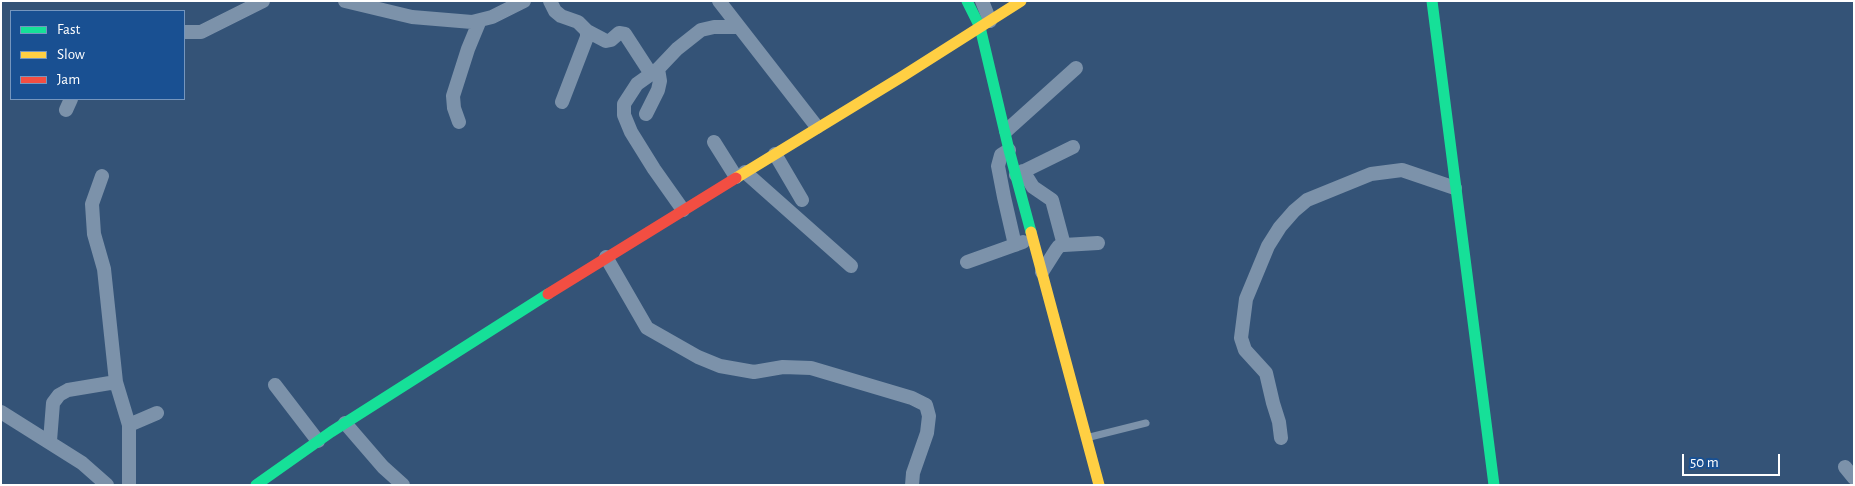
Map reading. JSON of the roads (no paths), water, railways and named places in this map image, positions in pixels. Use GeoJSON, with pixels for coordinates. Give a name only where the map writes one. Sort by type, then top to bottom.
{"type":"FeatureCollection","features":[{"type":"Feature","properties":{"kind":"street"},"geometry":{"type":"LineString","coordinates":[[185,32],[201,32],[264,1]]}},
{"type":"Feature","properties":{"kind":"street"},"geometry":{"type":"LineString","coordinates":[[345,1],[412,17],[465,22],[480,20],[498,14],[524,1]]}},
{"type":"Feature","properties":{"kind":"street"},"geometry":{"type":"LineString","coordinates":[[550,1],[555,11],[561,16],[578,22],[587,31],[606,41],[611,40],[619,33],[625,34],[660,81],[658,90],[646,114]]}},
{"type":"Feature","properties":{"kind":"street"},"geometry":{"type":"LineString","coordinates":[[719,1],[816,127]]}},
{"type":"Feature","properties":{"kind":"street"},"geometry":{"type":"LineString","coordinates":[[967,1],[985,24]]}},
{"type":"Feature","properties":{"kind":"street"},"geometry":{"type":"LineString","coordinates":[[982,1],[1010,150],[1020,173],[1033,238],[1099,485]]}},
{"type":"Feature","properties":{"kind":"street"},"geometry":{"type":"LineString","coordinates":[[256,485],[345,423],[606,257],[816,127],[903,76],[1021,1]]}},
{"type":"Feature","properties":{"kind":"street"},"geometry":{"type":"LineString","coordinates":[[1432,1],[1494,485]]}},
{"type":"Feature","properties":{"kind":"street"},"geometry":{"type":"LineString","coordinates":[[458,122],[453,96],[468,49],[480,20]]}},
{"type":"Feature","properties":{"kind":"street"},"geometry":{"type":"LineString","coordinates":[[682,210],[637,142],[624,115],[624,104],[637,84],[654,72],[700,30],[714,27],[739,27]]}},
{"type":"Feature","properties":{"kind":"street"},"geometry":{"type":"LineString","coordinates":[[562,102],[587,37],[587,31]]}},
{"type":"Feature","properties":{"kind":"street"},"geometry":{"type":"LineString","coordinates":[[1006,131],[1076,68]]}},
{"type":"Feature","properties":{"kind":"street"},"geometry":{"type":"LineString","coordinates":[[714,142],[740,174],[851,266]]}},
{"type":"Feature","properties":{"kind":"street"},"geometry":{"type":"LineString","coordinates":[[1020,173],[1073,148]]}},
{"type":"Feature","properties":{"kind":"street"},"geometry":{"type":"LineString","coordinates":[[1010,150],[1001,155],[998,166],[1015,245]]}},
{"type":"Feature","properties":{"kind":"street"},"geometry":{"type":"LineString","coordinates":[[775,154],[802,200]]}},
{"type":"Feature","properties":{"kind":"street"},"geometry":{"type":"LineString","coordinates":[[1281,438],[1279,422],[1266,373],[1245,350],[1242,338],[1246,299],[1268,246],[1280,227],[1307,200],[1371,174],[1402,170],[1455,188]]}},
{"type":"Feature","properties":{"kind":"street"},"geometry":{"type":"LineString","coordinates":[[1020,173],[1034,187],[1052,200],[1064,244]]}},
{"type":"Feature","properties":{"kind":"street"},"geometry":{"type":"LineString","coordinates":[[102,176],[92,204],[94,234],[104,269],[116,382],[129,425],[129,485]]}},
{"type":"Feature","properties":{"kind":"street"},"geometry":{"type":"LineString","coordinates":[[967,262],[1033,238]]}},
{"type":"Feature","properties":{"kind":"street"},"geometry":{"type":"LineString","coordinates":[[1042,272],[1056,250],[1064,244],[1098,243]]}},
{"type":"Feature","properties":{"kind":"street"},"geometry":{"type":"LineString","coordinates":[[606,257],[647,328],[698,357],[720,366],[754,372],[783,367],[811,368],[912,398],[926,405],[929,416],[927,433],[913,473],[912,485]]}},
{"type":"Feature","properties":{"kind":"street"},"geometry":{"type":"LineString","coordinates":[[50,441],[54,403],[59,395],[68,390],[116,382]]}},
{"type":"Feature","properties":{"kind":"street"},"geometry":{"type":"LineString","coordinates":[[275,385],[318,442]]}},
{"type":"Feature","properties":{"kind":"street"},"geometry":{"type":"LineString","coordinates":[[1,412],[50,441],[82,463],[107,485]]}},
{"type":"Feature","properties":{"kind":"street"},"geometry":{"type":"LineString","coordinates":[[129,425],[157,414]]}},
{"type":"Feature","properties":{"kind":"street"},"geometry":{"type":"LineString","coordinates":[[345,423],[384,467],[403,485]]}},
{"type":"Feature","properties":{"kind":"lane"},"geometry":{"type":"LineString","coordinates":[[1086,438],[1146,423]]}}]}
